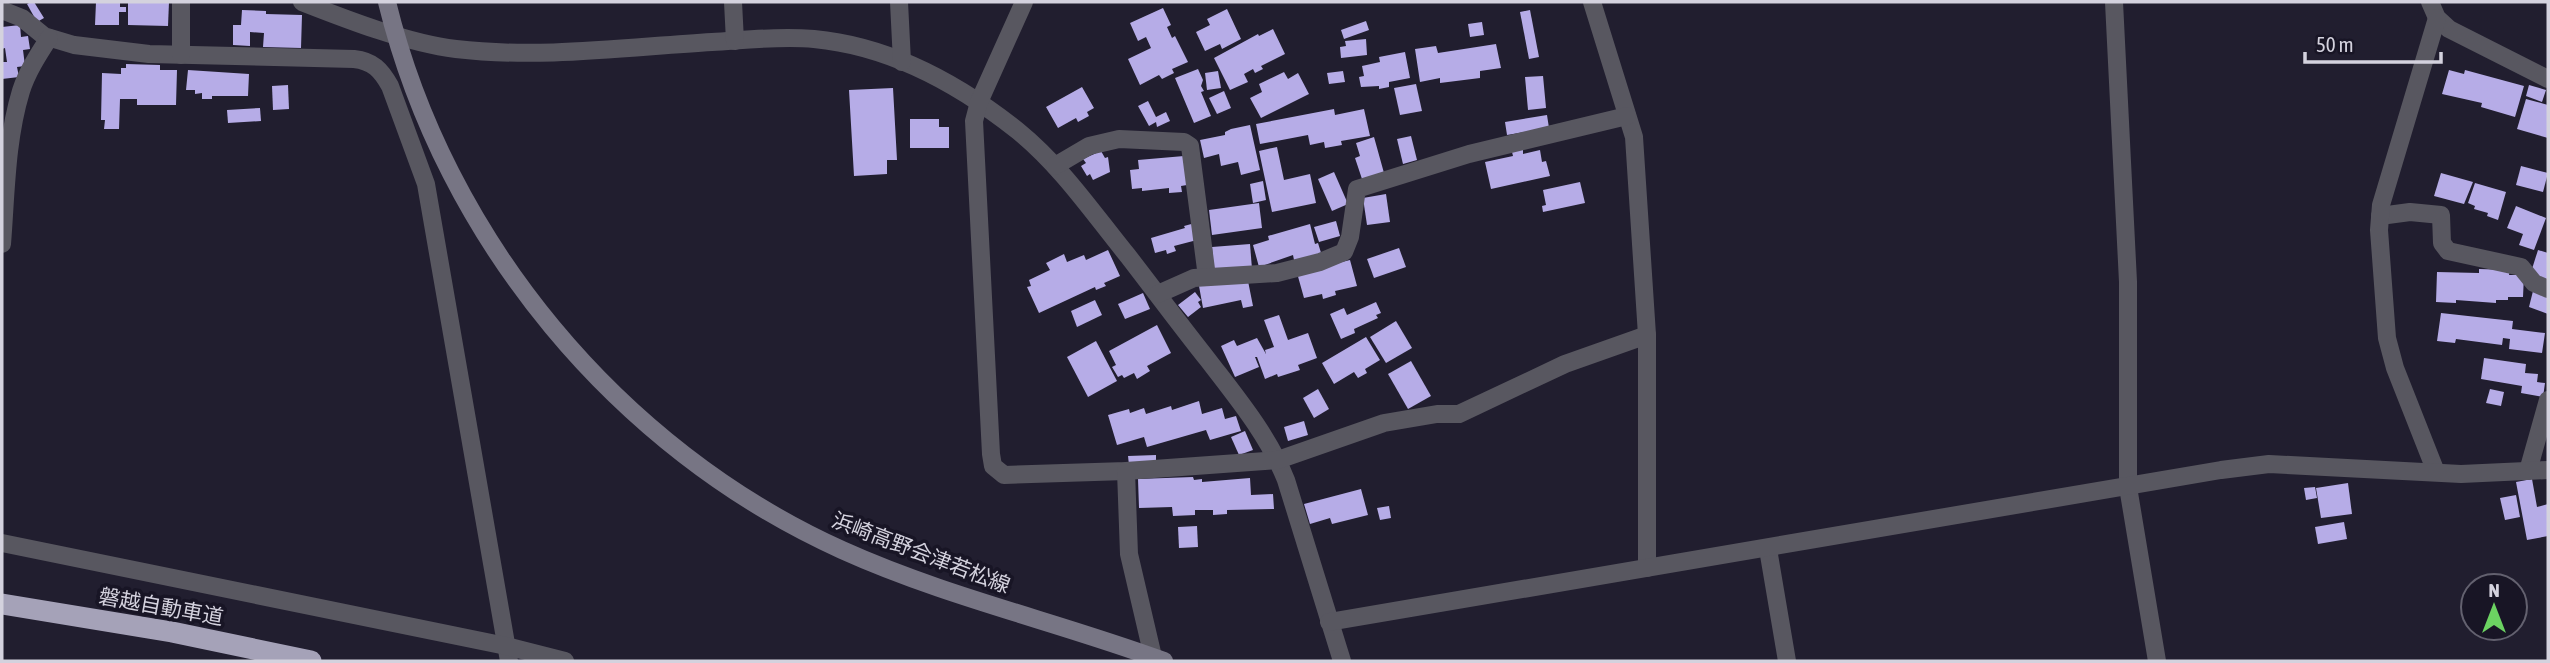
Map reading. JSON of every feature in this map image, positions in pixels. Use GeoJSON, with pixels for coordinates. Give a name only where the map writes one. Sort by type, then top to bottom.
{"type":"FeatureCollection","features":[{"type":"Feature","properties":{"kind":"highway","name":"磐越自動車道"},"geometry":{"type":"LineString","coordinates":[[2,604],[172,632],[311,661]]}},
{"type":"Feature","properties":{"kind":"main road","name":"浜崎高野会津若松線"},"geometry":{"type":"LineString","coordinates":[[387,2],[416,96],[458,188],[502,261],[566,344],[599,380],[654,430],[722,482],[756,504],[791,526],[840,549],[933,585],[1157,660]]}},
{"type":"Feature","properties":{"kind":"street"},"geometry":{"type":"LineString","coordinates":[[181,2],[181,55]]}},
{"type":"Feature","properties":{"kind":"street"},"geometry":{"type":"LineString","coordinates":[[302,2],[342,18],[445,47],[516,52],[812,39],[861,48],[902,62],[922,70],[979,103],[1019,132],[1066,177],[1236,394],[1278,460],[1342,661]]}},
{"type":"Feature","properties":{"kind":"street"},"geometry":{"type":"LineString","coordinates":[[733,2],[734,41]]}},
{"type":"Feature","properties":{"kind":"street"},"geometry":{"type":"LineString","coordinates":[[900,2],[902,62]]}},
{"type":"Feature","properties":{"kind":"street"},"geometry":{"type":"LineString","coordinates":[[1024,2],[979,103],[975,121],[993,466],[1004,475],[1126,471],[1278,460],[1384,423],[1437,414],[1458,414],[1565,364],[1647,335]]}},
{"type":"Feature","properties":{"kind":"street"},"geometry":{"type":"LineString","coordinates":[[1592,2],[1633,137],[1647,335],[1647,568]]}},
{"type":"Feature","properties":{"kind":"street"},"geometry":{"type":"LineString","coordinates":[[2114,2],[2128,282],[2128,488],[2157,661]]}},
{"type":"Feature","properties":{"kind":"street"},"geometry":{"type":"LineString","coordinates":[[2,10],[22,18],[44,36],[74,45],[149,54],[354,58],[377,67],[390,86],[426,184],[507,654]]}},
{"type":"Feature","properties":{"kind":"street"},"geometry":{"type":"LineString","coordinates":[[2434,10],[2381,205],[2379,230],[2387,338],[2395,368],[2436,472]]}},
{"type":"Feature","properties":{"kind":"street"},"geometry":{"type":"LineString","coordinates":[[2434,10],[2448,29],[2548,79]]}},
{"type":"Feature","properties":{"kind":"street"},"geometry":{"type":"LineString","coordinates":[[2,244],[13,122],[22,89],[49,38]]}},
{"type":"Feature","properties":{"kind":"street"},"geometry":{"type":"LineString","coordinates":[[1158,294],[1194,278],[1277,273],[1320,262],[1344,252],[1350,237],[1357,189],[1469,154],[1628,116]]}},
{"type":"Feature","properties":{"kind":"street"},"geometry":{"type":"LineString","coordinates":[[1055,166],[1089,146],[1119,139],[1184,142],[1190,146],[1208,277]]}},
{"type":"Feature","properties":{"kind":"street"},"geometry":{"type":"LineString","coordinates":[[2380,216],[2410,212],[2441,215],[2442,243],[2448,251],[2521,267],[2534,283],[2548,289]]}},
{"type":"Feature","properties":{"kind":"street"},"geometry":{"type":"LineString","coordinates":[[2528,471],[2548,400]]}},
{"type":"Feature","properties":{"kind":"street"},"geometry":{"type":"LineString","coordinates":[[1329,622],[2269,464],[2461,474],[2548,470]]}},
{"type":"Feature","properties":{"kind":"street"},"geometry":{"type":"LineString","coordinates":[[1126,471],[1129,554],[1157,660]]}},
{"type":"Feature","properties":{"kind":"street"},"geometry":{"type":"LineString","coordinates":[[2,543],[507,654],[565,661]]}},
{"type":"Feature","properties":{"kind":"street"},"geometry":{"type":"LineString","coordinates":[[1768,549],[1787,661]]}},
{"type":"Feature","properties":{"kind":"building"},"geometry":{"type":"Polygon","coordinates":[[[34,2],[44,18],[37,22],[27,4],[34,2]]]}},
{"type":"Feature","properties":{"kind":"building"},"geometry":{"type":"Polygon","coordinates":[[[96,2],[120,2],[120,7],[126,7],[126,12],[119,12],[119,25],[95,25],[96,2]]]}},
{"type":"Feature","properties":{"kind":"building"},"geometry":{"type":"Polygon","coordinates":[[[128,2],[169,2],[168,26],[128,25],[128,2]]]}},
{"type":"Feature","properties":{"kind":"building"},"geometry":{"type":"Polygon","coordinates":[[[1163,8],[1171,25],[1167,27],[1172,38],[1175,36],[1188,62],[1172,69],[1174,73],[1162,79],[1159,75],[1140,85],[1128,59],[1151,48],[1146,37],[1138,41],[1130,23],[1163,8]]]}},
{"type":"Feature","properties":{"kind":"building"},"geometry":{"type":"Polygon","coordinates":[[[1227,9],[1241,39],[1222,49],[1220,44],[1205,51],[1196,32],[1210,25],[1207,19],[1227,9]]]}},
{"type":"Feature","properties":{"kind":"building"},"geometry":{"type":"Polygon","coordinates":[[[242,10],[302,15],[301,48],[263,47],[264,33],[250,32],[250,46],[233,45],[233,25],[241,25],[242,10]]]}},
{"type":"Feature","properties":{"kind":"building"},"geometry":{"type":"Polygon","coordinates":[[[1530,10],[1539,57],[1529,59],[1520,12],[1530,10]]]}},
{"type":"Feature","properties":{"kind":"building"},"geometry":{"type":"Polygon","coordinates":[[[1366,21],[1369,30],[1344,39],[1341,30],[1366,21]]]}},
{"type":"Feature","properties":{"kind":"building"},"geometry":{"type":"Polygon","coordinates":[[[1482,22],[1484,35],[1470,37],[1468,24],[1482,22]]]}},
{"type":"Feature","properties":{"kind":"building"},"geometry":{"type":"Polygon","coordinates":[[[20,25],[21,37],[28,36],[30,49],[23,50],[25,66],[17,67],[19,77],[2,79],[2,62],[7,62],[5,48],[2,49],[2,27],[20,25]]]}},
{"type":"Feature","properties":{"kind":"building"},"geometry":{"type":"Polygon","coordinates":[[[1273,29],[1285,54],[1261,66],[1263,69],[1255,73],[1253,69],[1244,74],[1248,82],[1230,90],[1214,58],[1258,34],[1259,36],[1273,29]]]}},
{"type":"Feature","properties":{"kind":"building"},"geometry":{"type":"Polygon","coordinates":[[[1366,39],[1367,55],[1341,58],[1340,47],[1346,46],[1345,41],[1366,39]]]}},
{"type":"Feature","properties":{"kind":"building"},"geometry":{"type":"Polygon","coordinates":[[[1496,44],[1501,68],[1480,71],[1480,78],[1440,83],[1440,78],[1420,82],[1415,49],[1436,46],[1438,53],[1496,44]]]}},
{"type":"Feature","properties":{"kind":"building"},"geometry":{"type":"Polygon","coordinates":[[[1405,52],[1410,78],[1389,82],[1389,87],[1379,89],[1379,86],[1361,87],[1359,77],[1364,76],[1362,66],[1380,62],[1379,57],[1405,52]]]}},
{"type":"Feature","properties":{"kind":"building"},"geometry":{"type":"Polygon","coordinates":[[[126,64],[160,65],[160,70],[177,70],[176,105],[137,105],[137,99],[120,99],[119,129],[104,129],[105,120],[101,120],[102,73],[121,74],[121,68],[126,68],[126,64]]]}},
{"type":"Feature","properties":{"kind":"building"},"geometry":{"type":"Polygon","coordinates":[[[1198,69],[1203,80],[1201,86],[1204,91],[1201,92],[1211,116],[1194,123],[1175,78],[1198,69]]]}},
{"type":"Feature","properties":{"kind":"building"},"geometry":{"type":"Polygon","coordinates":[[[188,70],[249,74],[248,96],[212,96],[212,99],[202,99],[202,93],[195,94],[195,90],[186,90],[188,70]]]}},
{"type":"Feature","properties":{"kind":"building"},"geometry":{"type":"Polygon","coordinates":[[[2449,70],[2464,74],[2465,70],[2524,86],[2515,117],[2481,107],[2482,103],[2442,94],[2449,70]]]}},
{"type":"Feature","properties":{"kind":"building"},"geometry":{"type":"Polygon","coordinates":[[[1218,71],[1221,88],[1207,90],[1205,73],[1218,71]]]}},
{"type":"Feature","properties":{"kind":"building"},"geometry":{"type":"Polygon","coordinates":[[[1343,71],[1345,82],[1329,84],[1327,73],[1343,71]]]}},
{"type":"Feature","properties":{"kind":"building"},"geometry":{"type":"Polygon","coordinates":[[[1284,72],[1288,79],[1298,73],[1309,94],[1261,118],[1250,98],[1262,92],[1259,84],[1284,72]]]}},
{"type":"Feature","properties":{"kind":"building"},"geometry":{"type":"Polygon","coordinates":[[[1543,76],[1546,108],[1528,110],[1525,77],[1543,76]]]}},
{"type":"Feature","properties":{"kind":"building"},"geometry":{"type":"Polygon","coordinates":[[[1416,84],[1422,111],[1400,115],[1394,88],[1416,84]]]}},
{"type":"Feature","properties":{"kind":"building"},"geometry":{"type":"Polygon","coordinates":[[[288,85],[289,109],[273,110],[272,86],[288,85]]]}},
{"type":"Feature","properties":{"kind":"building"},"geometry":{"type":"Polygon","coordinates":[[[2529,85],[2546,90],[2542,102],[2526,96],[2529,85]]]}},
{"type":"Feature","properties":{"kind":"building"},"geometry":{"type":"Polygon","coordinates":[[[1082,87],[1094,108],[1087,112],[1089,116],[1078,122],[1076,118],[1058,128],[1046,107],[1082,87]]]}},
{"type":"Feature","properties":{"kind":"building"},"geometry":{"type":"Polygon","coordinates":[[[893,88],[897,160],[887,160],[887,174],[854,176],[849,90],[893,88]]]}},
{"type":"Feature","properties":{"kind":"building"},"geometry":{"type":"Polygon","coordinates":[[[1224,91],[1231,108],[1217,114],[1209,98],[1224,91]]]}},
{"type":"Feature","properties":{"kind":"building"},"geometry":{"type":"Polygon","coordinates":[[[2526,99],[2548,105],[2548,138],[2517,129],[2526,99]]]}},
{"type":"Feature","properties":{"kind":"building"},"geometry":{"type":"Polygon","coordinates":[[[1148,101],[1156,117],[1166,112],[1170,121],[1157,127],[1156,122],[1149,126],[1138,106],[1148,101]]]}},
{"type":"Feature","properties":{"kind":"building"},"geometry":{"type":"Polygon","coordinates":[[[260,108],[261,121],[228,123],[227,110],[260,108]]]}},
{"type":"Feature","properties":{"kind":"building"},"geometry":{"type":"Polygon","coordinates":[[[1334,109],[1335,115],[1364,109],[1370,136],[1341,141],[1342,145],[1325,148],[1324,142],[1310,145],[1308,135],[1260,144],[1256,124],[1334,109]]]}},
{"type":"Feature","properties":{"kind":"building"},"geometry":{"type":"Polygon","coordinates":[[[1547,115],[1549,128],[1507,135],[1505,122],[1547,115]]]}},
{"type":"Feature","properties":{"kind":"building"},"geometry":{"type":"Polygon","coordinates":[[[910,119],[939,119],[939,127],[949,127],[949,148],[910,148],[910,119]]]}},
{"type":"Feature","properties":{"kind":"building"},"geometry":{"type":"Polygon","coordinates":[[[1250,125],[1260,170],[1241,175],[1238,162],[1221,166],[1219,154],[1204,158],[1200,140],[1225,135],[1225,132],[1231,129],[1250,125]]]}},
{"type":"Feature","properties":{"kind":"building"},"geometry":{"type":"Polygon","coordinates":[[[1411,136],[1417,160],[1403,164],[1397,139],[1411,136]]]}},
{"type":"Feature","properties":{"kind":"building"},"geometry":{"type":"Polygon","coordinates":[[[1374,137],[1384,173],[1362,179],[1355,158],[1360,156],[1356,143],[1374,137]]]}},
{"type":"Feature","properties":{"kind":"building"},"geometry":{"type":"Polygon","coordinates":[[[1277,147],[1284,180],[1310,174],[1316,203],[1272,212],[1259,151],[1277,147]]]}},
{"type":"Feature","properties":{"kind":"building"},"geometry":{"type":"Polygon","coordinates":[[[1523,149],[1523,154],[1540,150],[1542,162],[1546,161],[1550,176],[1491,189],[1485,162],[1513,156],[1512,152],[1523,149]]]}},
{"type":"Feature","properties":{"kind":"building"},"geometry":{"type":"Polygon","coordinates":[[[1101,151],[1105,158],[1108,157],[1110,172],[1093,180],[1081,166],[1086,163],[1083,159],[1101,151]]]}},
{"type":"Feature","properties":{"kind":"building"},"geometry":{"type":"Polygon","coordinates":[[[1184,156],[1187,185],[1181,186],[1182,192],[1169,193],[1169,188],[1142,191],[1142,188],[1132,189],[1130,170],[1139,169],[1138,160],[1184,156]]]}},
{"type":"Feature","properties":{"kind":"building"},"geometry":{"type":"Polygon","coordinates":[[[2521,166],[2548,173],[2543,192],[2516,185],[2521,166]]]}},
{"type":"Feature","properties":{"kind":"building"},"geometry":{"type":"Polygon","coordinates":[[[1334,172],[1348,204],[1332,211],[1318,179],[1334,172]]]}},
{"type":"Feature","properties":{"kind":"building"},"geometry":{"type":"Polygon","coordinates":[[[2441,173],[2473,182],[2464,204],[2434,196],[2441,173]]]}},
{"type":"Feature","properties":{"kind":"building"},"geometry":{"type":"Polygon","coordinates":[[[1263,181],[1266,200],[1253,203],[1250,184],[1263,181]]]}},
{"type":"Feature","properties":{"kind":"building"},"geometry":{"type":"Polygon","coordinates":[[[1580,182],[1585,203],[1543,212],[1542,206],[1546,205],[1543,190],[1580,182]]]}},
{"type":"Feature","properties":{"kind":"building"},"geometry":{"type":"Polygon","coordinates":[[[2475,183],[2506,192],[2498,220],[2487,216],[2488,213],[2474,209],[2475,206],[2468,203],[2475,183]]]}},
{"type":"Feature","properties":{"kind":"building"},"geometry":{"type":"Polygon","coordinates":[[[1386,194],[1390,222],[1367,225],[1363,198],[1386,194]]]}},
{"type":"Feature","properties":{"kind":"building"},"geometry":{"type":"Polygon","coordinates":[[[1259,203],[1262,228],[1212,235],[1209,210],[1259,203]]]}},
{"type":"Feature","properties":{"kind":"building"},"geometry":{"type":"Polygon","coordinates":[[[2516,206],[2546,218],[2534,250],[2519,245],[2523,234],[2507,228],[2516,206]]]}},
{"type":"Feature","properties":{"kind":"building"},"geometry":{"type":"Polygon","coordinates":[[[1336,221],[1340,236],[1319,242],[1314,227],[1336,221]]]}},
{"type":"Feature","properties":{"kind":"building"},"geometry":{"type":"Polygon","coordinates":[[[1195,223],[1197,240],[1174,246],[1176,251],[1167,254],[1166,250],[1155,253],[1151,238],[1195,223]]]}},
{"type":"Feature","properties":{"kind":"building"},"geometry":{"type":"Polygon","coordinates":[[[1310,224],[1315,244],[1318,243],[1322,256],[1294,260],[1293,255],[1259,267],[1253,245],[1269,240],[1268,236],[1310,224]]]}},
{"type":"Feature","properties":{"kind":"building"},"geometry":{"type":"Polygon","coordinates":[[[1250,244],[1252,269],[1214,272],[1212,247],[1250,244]]]}},
{"type":"Feature","properties":{"kind":"building"},"geometry":{"type":"Polygon","coordinates":[[[1399,248],[1406,267],[1374,278],[1367,259],[1399,248]]]}},
{"type":"Feature","properties":{"kind":"building"},"geometry":{"type":"Polygon","coordinates":[[[1108,250],[1120,276],[1104,283],[1106,286],[1096,290],[1095,287],[1039,313],[1027,287],[1031,286],[1029,280],[1050,270],[1046,263],[1064,254],[1067,262],[1084,255],[1086,260],[1108,250]]]}},
{"type":"Feature","properties":{"kind":"building"},"geometry":{"type":"Polygon","coordinates":[[[2538,250],[2548,253],[2548,282],[2531,272],[2538,250]]]}},
{"type":"Feature","properties":{"kind":"building"},"geometry":{"type":"Polygon","coordinates":[[[1350,260],[1357,286],[1335,291],[1336,295],[1323,299],[1322,294],[1304,298],[1297,273],[1350,260]]]}},
{"type":"Feature","properties":{"kind":"building"},"geometry":{"type":"Polygon","coordinates":[[[2479,269],[2510,270],[2509,275],[2524,275],[2523,297],[2508,297],[2508,300],[2496,300],[2496,303],[2456,300],[2456,303],[2436,302],[2437,272],[2479,273],[2479,269]]]}},
{"type":"Feature","properties":{"kind":"building"},"geometry":{"type":"Polygon","coordinates":[[[1248,281],[1253,306],[1243,308],[1241,300],[1203,308],[1199,286],[1248,281]]]}},
{"type":"Feature","properties":{"kind":"building"},"geometry":{"type":"Polygon","coordinates":[[[2533,291],[2548,295],[2548,314],[2529,307],[2533,291]]]}},
{"type":"Feature","properties":{"kind":"building"},"geometry":{"type":"Polygon","coordinates":[[[1195,292],[1201,300],[1198,302],[1201,307],[1188,317],[1178,305],[1195,292]]]}},
{"type":"Feature","properties":{"kind":"building"},"geometry":{"type":"Polygon","coordinates":[[[1143,293],[1150,309],[1125,319],[1118,304],[1143,293]]]}},
{"type":"Feature","properties":{"kind":"building"},"geometry":{"type":"Polygon","coordinates":[[[1095,300],[1102,315],[1077,327],[1071,311],[1095,300]]]}},
{"type":"Feature","properties":{"kind":"building"},"geometry":{"type":"Polygon","coordinates":[[[1376,302],[1381,313],[1376,315],[1378,318],[1354,329],[1355,333],[1341,339],[1330,314],[1344,308],[1347,315],[1376,302]]]}},
{"type":"Feature","properties":{"kind":"building"},"geometry":{"type":"Polygon","coordinates":[[[2441,313],[2513,321],[2512,329],[2545,333],[2542,353],[2509,349],[2510,339],[2503,338],[2502,345],[2456,339],[2455,343],[2437,341],[2441,313]]]}},
{"type":"Feature","properties":{"kind":"building"},"geometry":{"type":"Polygon","coordinates":[[[1279,315],[1288,340],[1308,333],[1317,358],[1298,365],[1300,370],[1265,379],[1255,357],[1259,367],[1235,377],[1221,346],[1234,340],[1237,346],[1257,338],[1266,354],[1265,350],[1274,347],[1264,320],[1279,315]]]}},
{"type":"Feature","properties":{"kind":"building"},"geometry":{"type":"Polygon","coordinates":[[[1396,321],[1412,348],[1386,363],[1370,337],[1396,321]]]}},
{"type":"Feature","properties":{"kind":"building"},"geometry":{"type":"Polygon","coordinates":[[[1157,325],[1171,353],[1147,366],[1150,371],[1137,379],[1134,373],[1124,378],[1122,375],[1118,377],[1112,367],[1116,365],[1109,351],[1157,325]]]}},
{"type":"Feature","properties":{"kind":"building"},"geometry":{"type":"Polygon","coordinates":[[[1366,337],[1380,360],[1365,369],[1367,373],[1358,378],[1354,372],[1334,384],[1322,363],[1366,337]]]}},
{"type":"Feature","properties":{"kind":"building"},"geometry":{"type":"Polygon","coordinates":[[[1096,341],[1117,381],[1088,397],[1067,357],[1096,341]]]}},
{"type":"Feature","properties":{"kind":"building"},"geometry":{"type":"Polygon","coordinates":[[[2484,358],[2526,364],[2525,373],[2538,374],[2537,382],[2545,383],[2543,397],[2521,393],[2522,386],[2481,379],[2484,358]]]}},
{"type":"Feature","properties":{"kind":"building"},"geometry":{"type":"Polygon","coordinates":[[[1411,361],[1431,396],[1408,409],[1388,374],[1411,361]]]}},
{"type":"Feature","properties":{"kind":"building"},"geometry":{"type":"Polygon","coordinates":[[[1318,389],[1329,409],[1314,418],[1303,398],[1318,389]]]}},
{"type":"Feature","properties":{"kind":"building"},"geometry":{"type":"Polygon","coordinates":[[[2490,389],[2504,392],[2501,406],[2486,403],[2490,389]]]}},
{"type":"Feature","properties":{"kind":"building"},"geometry":{"type":"Polygon","coordinates":[[[1199,401],[1202,414],[1222,408],[1225,419],[1236,416],[1241,431],[1210,440],[1206,430],[1147,447],[1144,437],[1117,445],[1108,415],[1129,409],[1130,413],[1144,408],[1146,414],[1171,406],[1172,410],[1199,401]]]}},
{"type":"Feature","properties":{"kind":"building"},"geometry":{"type":"Polygon","coordinates":[[[1304,421],[1308,435],[1288,441],[1284,427],[1304,421]]]}},
{"type":"Feature","properties":{"kind":"building"},"geometry":{"type":"Polygon","coordinates":[[[1245,431],[1253,450],[1239,455],[1231,437],[1245,431]]]}},
{"type":"Feature","properties":{"kind":"building"},"geometry":{"type":"Polygon","coordinates":[[[1156,455],[1156,464],[1129,465],[1128,456],[1156,455]]]}},
{"type":"Feature","properties":{"kind":"building"},"geometry":{"type":"Polygon","coordinates":[[[1193,477],[1194,480],[1202,479],[1202,482],[1250,478],[1251,495],[1273,494],[1274,509],[1227,510],[1227,514],[1213,515],[1213,510],[1195,510],[1195,515],[1173,516],[1172,507],[1139,508],[1138,479],[1193,477]]]}},
{"type":"Feature","properties":{"kind":"building"},"geometry":{"type":"Polygon","coordinates":[[[2532,479],[2537,507],[2548,504],[2548,536],[2527,540],[2516,482],[2532,479]]]}},
{"type":"Feature","properties":{"kind":"building"},"geometry":{"type":"Polygon","coordinates":[[[2348,483],[2352,514],[2321,518],[2316,488],[2348,483]]]}},
{"type":"Feature","properties":{"kind":"building"},"geometry":{"type":"Polygon","coordinates":[[[2315,487],[2317,498],[2306,500],[2304,488],[2315,487]]]}},
{"type":"Feature","properties":{"kind":"building"},"geometry":{"type":"Polygon","coordinates":[[[1361,489],[1368,515],[1332,524],[1330,518],[1310,524],[1304,504],[1361,489]]]}},
{"type":"Feature","properties":{"kind":"building"},"geometry":{"type":"Polygon","coordinates":[[[2516,495],[2520,517],[2505,520],[2500,498],[2516,495]]]}},
{"type":"Feature","properties":{"kind":"building"},"geometry":{"type":"Polygon","coordinates":[[[1389,506],[1391,518],[1380,520],[1377,508],[1389,506]]]}},
{"type":"Feature","properties":{"kind":"building"},"geometry":{"type":"Polygon","coordinates":[[[2344,522],[2347,539],[2318,544],[2315,527],[2344,522]]]}},
{"type":"Feature","properties":{"kind":"building"},"geometry":{"type":"Polygon","coordinates":[[[1197,526],[1198,547],[1179,548],[1178,527],[1197,526]]]}}]}
